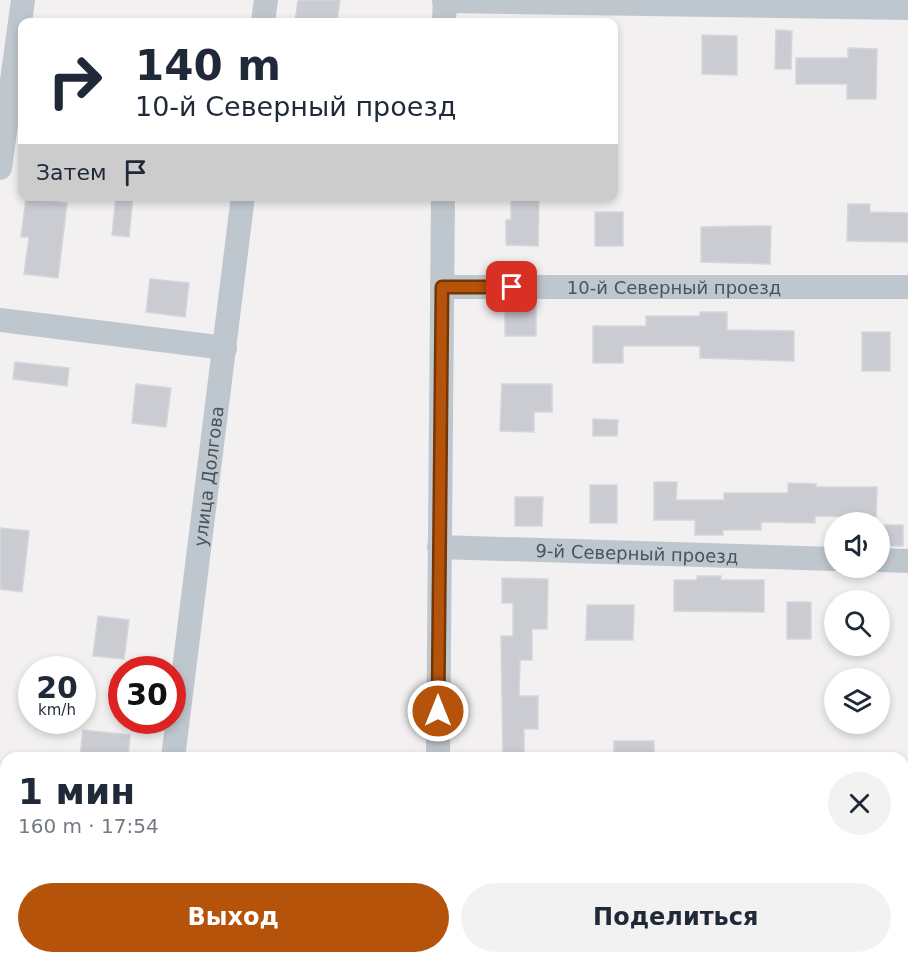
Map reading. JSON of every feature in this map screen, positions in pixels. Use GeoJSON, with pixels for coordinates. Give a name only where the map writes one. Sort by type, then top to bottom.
{"type":"FeatureCollection","features":[{"type":"Feature","properties":{"kind":"street"},"geometry":{"type":"LineString","coordinates":[[20,18],[22,0]]}},
{"type":"Feature","properties":{"kind":"street"},"geometry":{"type":"LineString","coordinates":[[264,18],[266,0]]}},
{"type":"Feature","properties":{"kind":"street"},"geometry":{"type":"LineString","coordinates":[[444,8],[908,8]]}},
{"type":"Feature","properties":{"kind":"street"},"geometry":{"type":"LineString","coordinates":[[0,168],[18,31]]}},
{"type":"Feature","properties":{"kind":"street","name":"улица Долгова"},"geometry":{"type":"LineString","coordinates":[[174,752],[242,201]]}},
{"type":"Feature","properties":{"kind":"street"},"geometry":{"type":"LineString","coordinates":[[438,752],[443,201]]}},
{"type":"Feature","properties":{"kind":"street","name":"10-й Северный проезд"},"geometry":{"type":"LineString","coordinates":[[442,287],[908,287]]}},
{"type":"Feature","properties":{"kind":"street"},"geometry":{"type":"LineString","coordinates":[[0,320],[225,348]]}},
{"type":"Feature","properties":{"kind":"street","name":"9-й Северный проезд"},"geometry":{"type":"LineString","coordinates":[[440,547],[824,559]]}},
{"type":"Feature","properties":{"kind":"street"},"geometry":{"type":"LineString","coordinates":[[890,560],[908,561]]}},
{"type":"Feature","properties":{"kind":"building"},"geometry":{"type":"Polygon","coordinates":[[[298,0],[340,0],[338,18],[296,18],[298,0]]]}},
{"type":"Feature","properties":{"kind":"building"},"geometry":{"type":"Polygon","coordinates":[[[776,30],[792,31],[791,69],[775,69],[776,30]]]}},
{"type":"Feature","properties":{"kind":"building"},"geometry":{"type":"Polygon","coordinates":[[[702,35],[737,36],[737,75],[702,74],[702,35]]]}},
{"type":"Feature","properties":{"kind":"building"},"geometry":{"type":"Polygon","coordinates":[[[848,48],[877,49],[876,99],[847,99],[847,84],[796,84],[796,58],[848,58],[848,48]]]}},
{"type":"Feature","properties":{"kind":"building"},"geometry":{"type":"Polygon","coordinates":[[[26,201],[67,203],[58,278],[24,274],[29,237],[21,237],[26,201]]]}},
{"type":"Feature","properties":{"kind":"building"},"geometry":{"type":"Polygon","coordinates":[[[115,201],[133,201],[129,237],[112,235],[115,201]]]}},
{"type":"Feature","properties":{"kind":"building"},"geometry":{"type":"Polygon","coordinates":[[[511,201],[539,201],[538,246],[506,245],[506,220],[511,220],[511,201]]]}},
{"type":"Feature","properties":{"kind":"building"},"geometry":{"type":"Polygon","coordinates":[[[848,204],[870,204],[870,212],[908,213],[908,242],[847,241],[848,204]]]}},
{"type":"Feature","properties":{"kind":"building"},"geometry":{"type":"Polygon","coordinates":[[[595,212],[623,212],[623,246],[595,246],[595,212]]]}},
{"type":"Feature","properties":{"kind":"building"},"geometry":{"type":"Polygon","coordinates":[[[771,226],[770,264],[701,262],[701,227],[771,226]]]}},
{"type":"Feature","properties":{"kind":"building"},"geometry":{"type":"Polygon","coordinates":[[[150,279],[189,283],[185,317],[146,312],[150,279]]]}},
{"type":"Feature","properties":{"kind":"building"},"geometry":{"type":"Polygon","coordinates":[[[505,301],[536,301],[536,336],[505,336],[505,301]]]}},
{"type":"Feature","properties":{"kind":"building"},"geometry":{"type":"Polygon","coordinates":[[[700,312],[727,312],[727,330],[794,331],[794,361],[700,358],[700,346],[623,346],[623,363],[593,363],[593,326],[646,326],[646,316],[700,316],[700,312]]]}},
{"type":"Feature","properties":{"kind":"building"},"geometry":{"type":"Polygon","coordinates":[[[862,332],[890,332],[890,371],[862,371],[862,332]]]}},
{"type":"Feature","properties":{"kind":"building"},"geometry":{"type":"Polygon","coordinates":[[[15,362],[69,368],[67,386],[13,379],[15,362]]]}},
{"type":"Feature","properties":{"kind":"building"},"geometry":{"type":"Polygon","coordinates":[[[136,384],[171,388],[166,427],[132,423],[136,384]]]}},
{"type":"Feature","properties":{"kind":"building"},"geometry":{"type":"Polygon","coordinates":[[[502,384],[552,384],[552,412],[534,412],[534,432],[500,431],[502,384]]]}},
{"type":"Feature","properties":{"kind":"building"},"geometry":{"type":"Polygon","coordinates":[[[593,419],[618,420],[617,436],[593,436],[593,419]]]}},
{"type":"Feature","properties":{"kind":"building"},"geometry":{"type":"Polygon","coordinates":[[[654,482],[677,482],[676,500],[724,500],[724,493],[788,493],[788,483],[816,484],[816,487],[877,487],[876,512],[824,512],[824,516],[815,516],[815,523],[761,522],[761,530],[723,530],[723,535],[695,535],[695,520],[654,520],[654,482]]]}},
{"type":"Feature","properties":{"kind":"building"},"geometry":{"type":"Polygon","coordinates":[[[590,485],[617,485],[617,523],[590,523],[590,485]]]}},
{"type":"Feature","properties":{"kind":"building"},"geometry":{"type":"Polygon","coordinates":[[[515,497],[543,497],[542,526],[515,526],[515,497]]]}},
{"type":"Feature","properties":{"kind":"building"},"geometry":{"type":"Polygon","coordinates":[[[890,525],[903,525],[903,546],[890,546],[890,525]]]}},
{"type":"Feature","properties":{"kind":"building"},"geometry":{"type":"Polygon","coordinates":[[[0,528],[29,531],[22,592],[0,589],[0,528]]]}},
{"type":"Feature","properties":{"kind":"building"},"geometry":{"type":"Polygon","coordinates":[[[697,576],[721,576],[721,580],[764,580],[764,612],[674,611],[674,580],[697,580],[697,576]]]}},
{"type":"Feature","properties":{"kind":"building"},"geometry":{"type":"Polygon","coordinates":[[[502,578],[548,579],[547,629],[532,629],[532,660],[520,660],[519,696],[538,696],[538,729],[524,729],[524,752],[503,752],[501,636],[513,636],[513,603],[502,603],[502,578]]]}},
{"type":"Feature","properties":{"kind":"building"},"geometry":{"type":"Polygon","coordinates":[[[787,602],[811,602],[811,639],[787,639],[787,602]]]}},
{"type":"Feature","properties":{"kind":"building"},"geometry":{"type":"Polygon","coordinates":[[[587,605],[634,605],[633,640],[586,640],[587,605]]]}},
{"type":"Feature","properties":{"kind":"building"},"geometry":{"type":"Polygon","coordinates":[[[98,616],[129,620],[124,656],[93,656],[98,616]]]}},
{"type":"Feature","properties":{"kind":"building"},"geometry":{"type":"Polygon","coordinates":[[[96,731],[130,735],[129,752],[81,752],[83,734],[96,734],[96,731]]]}},
{"type":"Feature","properties":{"kind":"building"},"geometry":{"type":"Polygon","coordinates":[[[614,741],[654,741],[654,752],[614,752],[614,741]]]}},
{"type":"Feature","properties":{"kind":"route"},"geometry":{"type":"LineString","coordinates":[[438,711],[442,287],[512,287]]}}]}
